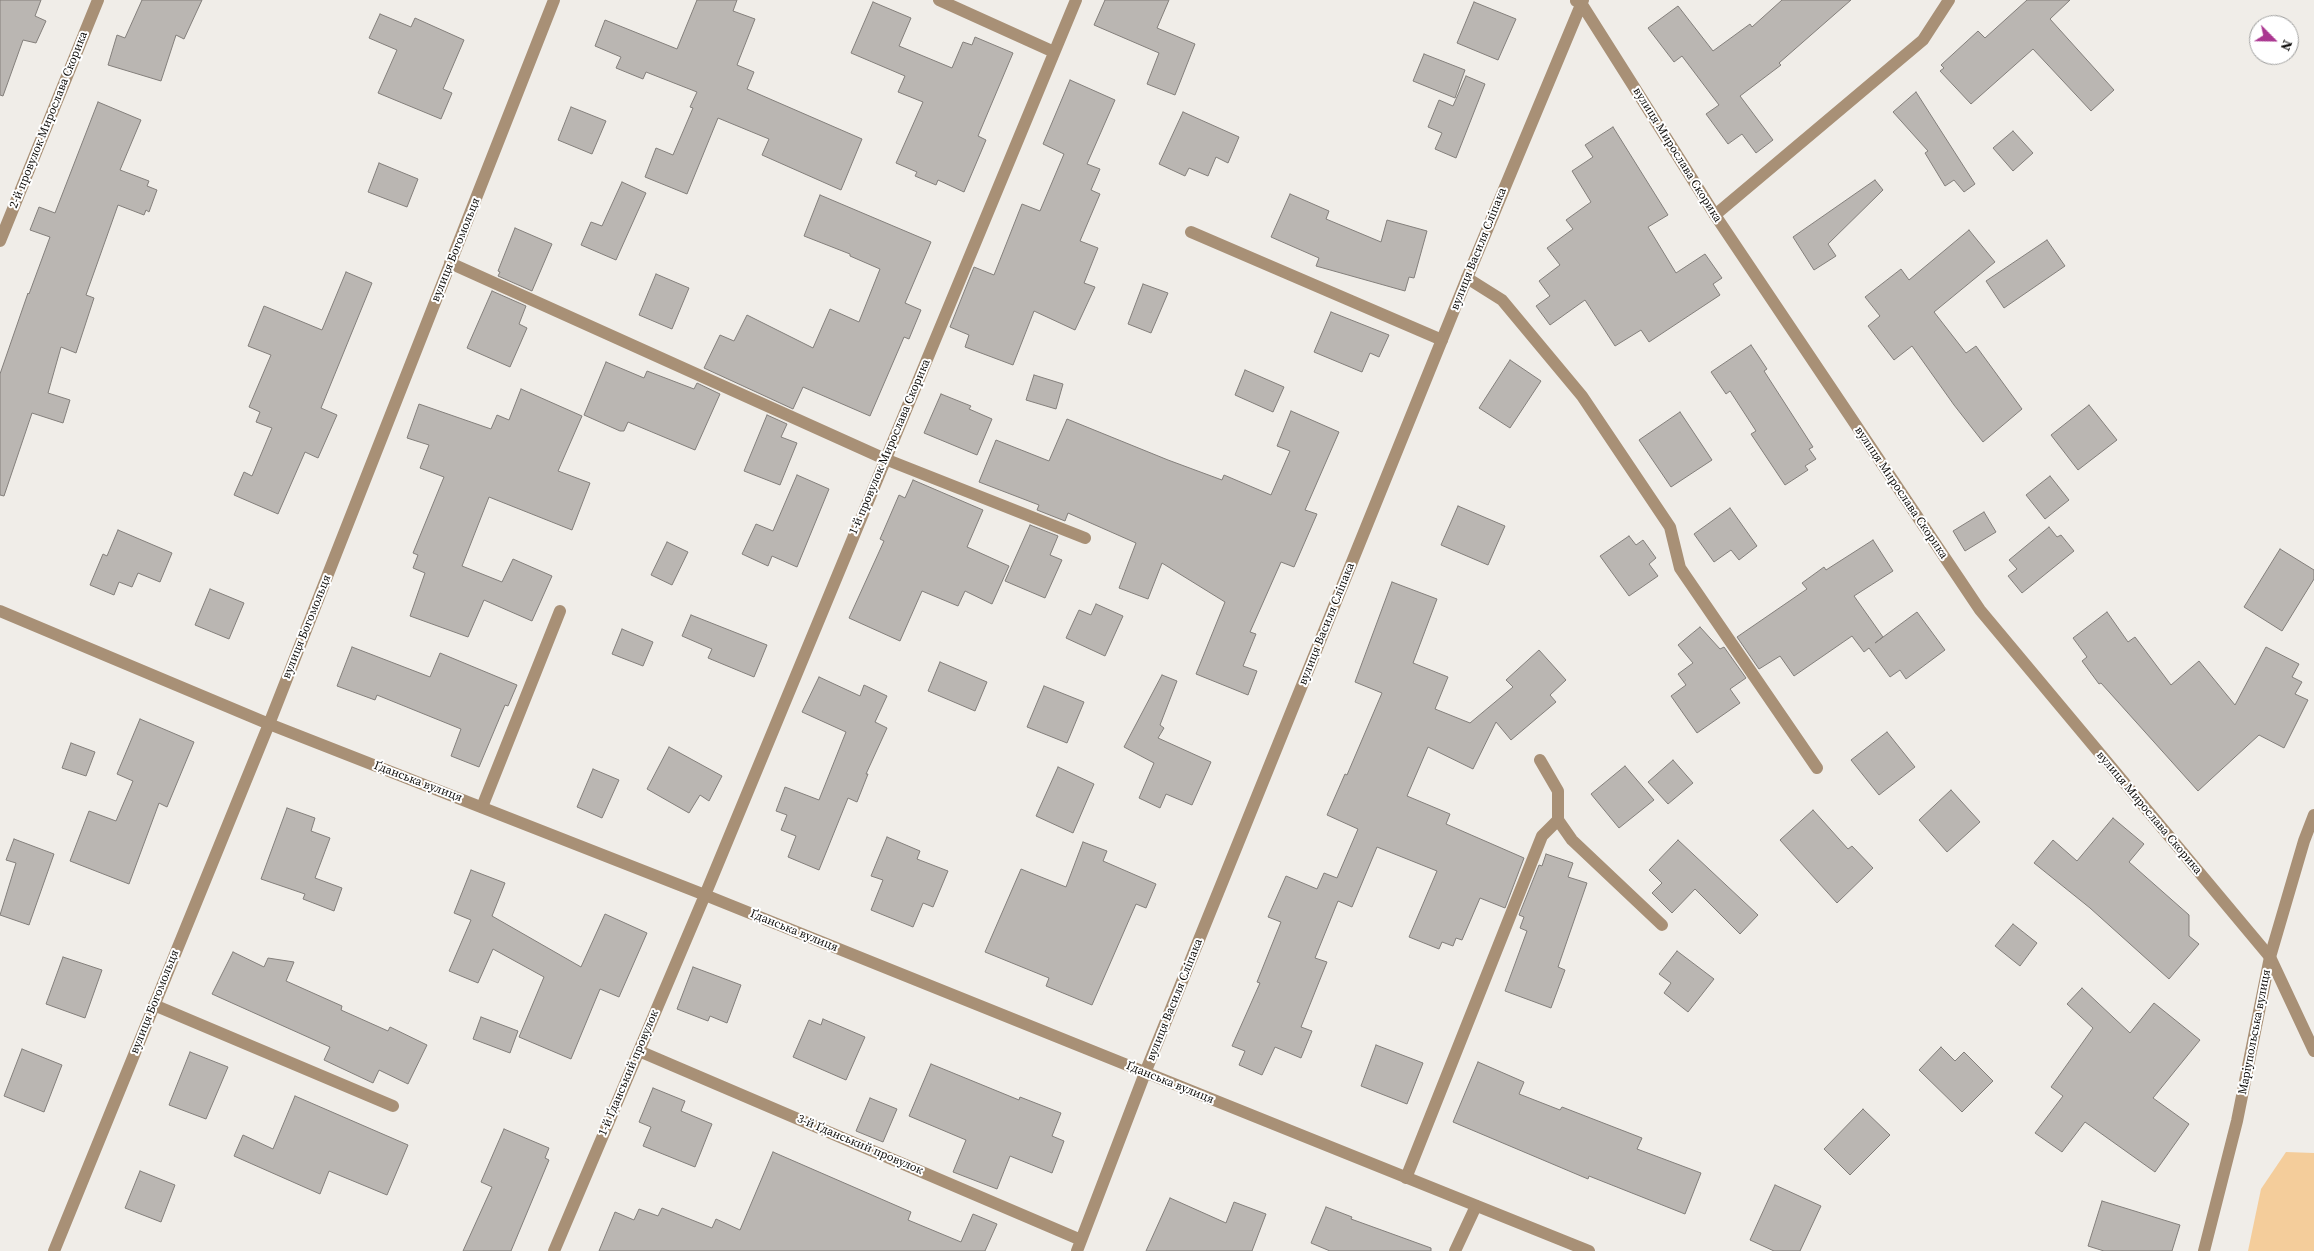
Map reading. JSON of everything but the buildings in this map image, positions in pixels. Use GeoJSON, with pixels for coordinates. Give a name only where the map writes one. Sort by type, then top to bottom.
{"type":"FeatureCollection","features":[{"type":"Feature","properties":{"kind":"street","name":"2-й провулок Мирослава Скорика"},"geometry":{"type":"LineString","coordinates":[[0,241],[98,0]]}},
{"type":"Feature","properties":{"kind":"street","name":"вулиця Богомольця"},"geometry":{"type":"LineString","coordinates":[[54,1251],[269,724],[554,0]]}},
{"type":"Feature","properties":{"kind":"street"},"geometry":{"type":"LineString","coordinates":[[939,0],[1054,52]]}},
{"type":"Feature","properties":{"kind":"street","name":"1-й провулок Мирослава Скорика"},"geometry":{"type":"LineString","coordinates":[[705,895],[884,459],[1076,0]]}},
{"type":"Feature","properties":{"kind":"street"},"geometry":{"type":"LineString","coordinates":[[1715,215],[1923,40],[1950,0]]}},
{"type":"Feature","properties":{"kind":"street","name":"вулиця Мирослава Скорика"},"geometry":{"type":"LineString","coordinates":[[1579,1],[1715,215],[1980,610],[2270,957],[2314,1051]]}},
{"type":"Feature","properties":{"kind":"street","name":"вулиця Василя Сліпака"},"geometry":{"type":"LineString","coordinates":[[1079,1246],[1145,1073],[1579,1]]}},
{"type":"Feature","properties":{"kind":"street"},"geometry":{"type":"LineString","coordinates":[[1191,232],[1442,340]]}},
{"type":"Feature","properties":{"kind":"street"},"geometry":{"type":"LineString","coordinates":[[450,263],[884,459],[1086,538]]}},
{"type":"Feature","properties":{"kind":"street"},"geometry":{"type":"LineString","coordinates":[[1467,278],[1502,300],[1582,396],[1670,527],[1680,568],[1816,768]]}},
{"type":"Feature","properties":{"kind":"street","name":"Ґданська вулиця"},"geometry":{"type":"LineString","coordinates":[[0,611],[269,724],[705,895],[1589,1251]]}},
{"type":"Feature","properties":{"kind":"street"},"geometry":{"type":"LineString","coordinates":[[482,808],[560,611]]}},
{"type":"Feature","properties":{"kind":"street"},"geometry":{"type":"LineString","coordinates":[[1540,760],[1558,791],[1558,820],[1572,840],[1662,925]]}},
{"type":"Feature","properties":{"kind":"street","name":"Маріупольська вулиця"},"geometry":{"type":"LineString","coordinates":[[2204,1251],[2237,1121],[2270,957],[2304,841],[2314,815]]}},
{"type":"Feature","properties":{"kind":"street"},"geometry":{"type":"LineString","coordinates":[[1406,1178],[1542,836],[1558,820]]}},
{"type":"Feature","properties":{"kind":"street","name":"1-й Ґданський провулок"},"geometry":{"type":"LineString","coordinates":[[554,1251],[705,895]]}},
{"type":"Feature","properties":{"kind":"street"},"geometry":{"type":"LineString","coordinates":[[154,1005],[393,1106]]}},
{"type":"Feature","properties":{"kind":"street","name":"3-й Ґданський провулок"},"geometry":{"type":"LineString","coordinates":[[639,1051],[1079,1246]]}},
{"type":"Feature","properties":{"kind":"street"},"geometry":{"type":"LineString","coordinates":[[1455,1251],[1476,1206]]}},
{"type":"Feature","properties":{"kind":"shaded area"},"geometry":{"type":"Polygon","coordinates":[[[2286,1152],[2314,1153],[2314,1251],[2248,1251],[2261,1189],[2286,1152]]]}}]}
